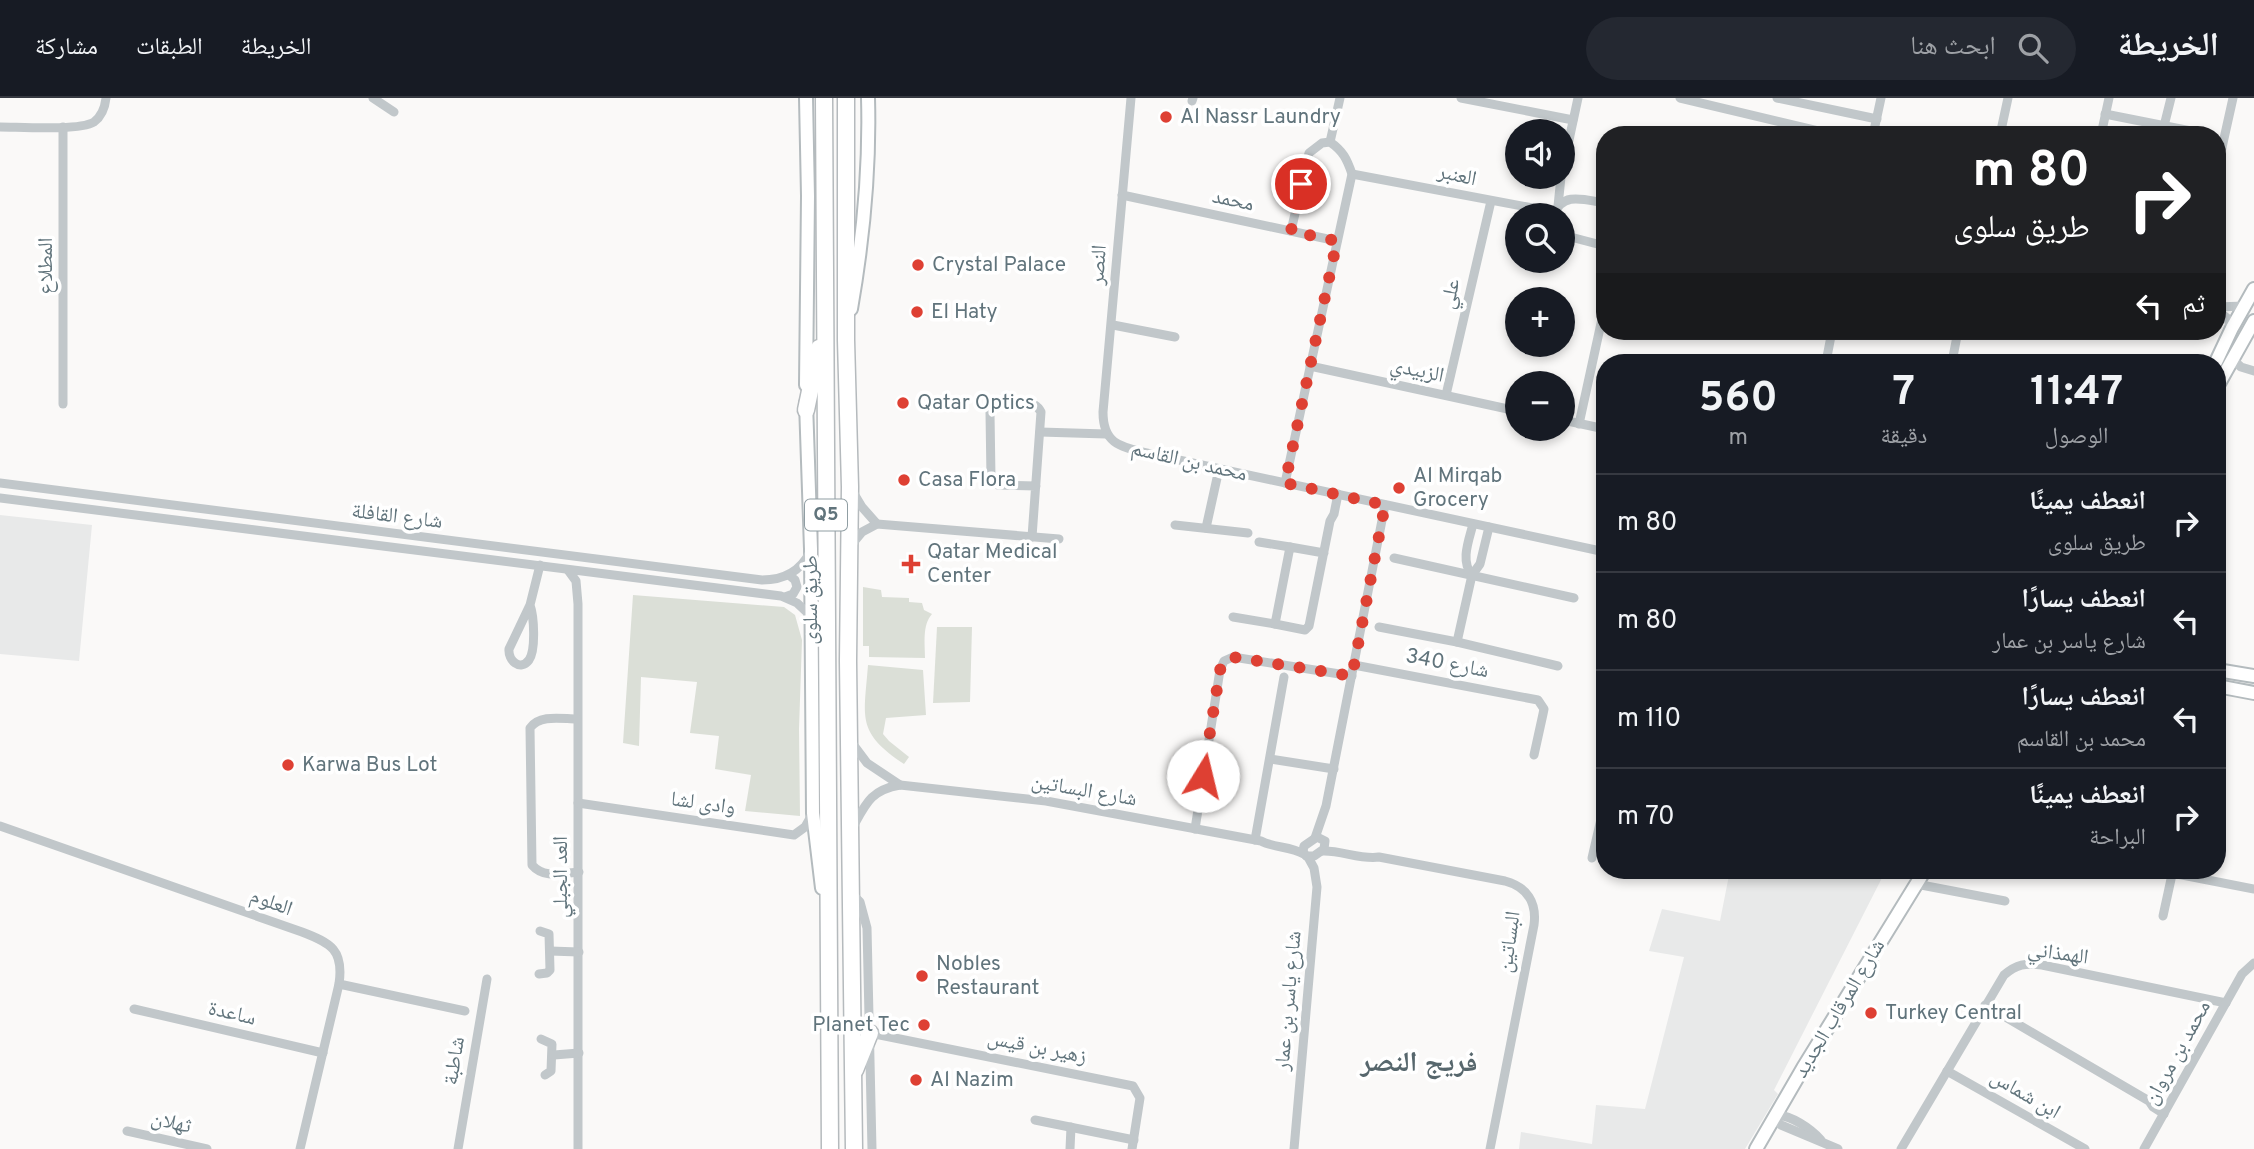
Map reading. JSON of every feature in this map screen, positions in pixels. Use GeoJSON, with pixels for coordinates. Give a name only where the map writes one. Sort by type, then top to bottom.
{"type":"FeatureCollection","features":[{"type":"Feature","properties":{"kind":"highway","name":"طريق سلوى"},"geometry":{"type":"LineString","coordinates":[[824,98],[830,1149]]}},
{"type":"Feature","properties":{"kind":"highway","name":"طريق سلوى"},"geometry":{"type":"LineString","coordinates":[[846,98],[854,1149]]}},
{"type":"Feature","properties":{"kind":"highway"},"geometry":{"type":"LineString","coordinates":[[806,410],[826,318]]}},
{"type":"Feature","properties":{"kind":"highway"},"geometry":{"type":"LineString","coordinates":[[853,1076],[870,1033]]}},
{"type":"Feature","properties":{"kind":"main road","name":"طريق سلوى"},"geometry":{"type":"LineString","coordinates":[[806,98],[806,410],[811,549],[813,813],[828,933]]}},
{"type":"Feature","properties":{"kind":"main road","name":"طريق سلوى"},"geometry":{"type":"LineString","coordinates":[[846,340],[861,239],[867,169],[868,98]]}},
{"type":"Feature","properties":{"kind":"main road"},"geometry":{"type":"LineString","coordinates":[[2233,360],[2236,337],[2254,289]]}},
{"type":"Feature","properties":{"kind":"main road"},"geometry":{"type":"LineString","coordinates":[[2220,354],[2232,328],[2249,304]]}},
{"type":"Feature","properties":{"kind":"main road"},"geometry":{"type":"LineString","coordinates":[[2226,372],[2254,321]]}},
{"type":"Feature","properties":{"kind":"main road"},"geometry":{"type":"LineString","coordinates":[[2226,671],[2254,676]]}},
{"type":"Feature","properties":{"kind":"main road"},"geometry":{"type":"LineString","coordinates":[[2226,690],[2254,693]]}},
{"type":"Feature","properties":{"kind":"main road","name":"شارع المرقاب الجديد"},"geometry":{"type":"LineString","coordinates":[[1756,1149],[1919,879]]}},
{"type":"Feature","properties":{"kind":"street"},"geometry":{"type":"LineString","coordinates":[[0,127],[85,126],[92,123],[103,111],[106,98]]}},
{"type":"Feature","properties":{"kind":"street"},"geometry":{"type":"LineString","coordinates":[[373,98],[394,112]]}},
{"type":"Feature","properties":{"kind":"street","name":"النصر"},"geometry":{"type":"LineString","coordinates":[[1106,434],[1103,412],[1113,325],[1131,98]]}},
{"type":"Feature","properties":{"kind":"street"},"geometry":{"type":"LineString","coordinates":[[1330,142],[1340,98]]}},
{"type":"Feature","properties":{"kind":"street"},"geometry":{"type":"LineString","coordinates":[[1461,98],[1568,119]]}},
{"type":"Feature","properties":{"kind":"street"},"geometry":{"type":"LineString","coordinates":[[1573,119],[1577,98]]}},
{"type":"Feature","properties":{"kind":"street"},"geometry":{"type":"LineString","coordinates":[[1680,98],[1710,101],[1802,126]]}},
{"type":"Feature","properties":{"kind":"street"},"geometry":{"type":"LineString","coordinates":[[1777,98],[1877,119]]}},
{"type":"Feature","properties":{"kind":"street"},"geometry":{"type":"LineString","coordinates":[[1875,126],[1881,98]]}},
{"type":"Feature","properties":{"kind":"street"},"geometry":{"type":"LineString","coordinates":[[2002,126],[2008,98]]}},
{"type":"Feature","properties":{"kind":"street"},"geometry":{"type":"LineString","coordinates":[[2103,126],[2109,98]]}},
{"type":"Feature","properties":{"kind":"street"},"geometry":{"type":"LineString","coordinates":[[2164,125],[2171,98]]}},
{"type":"Feature","properties":{"kind":"street"},"geometry":{"type":"LineString","coordinates":[[2224,126],[2233,98]]}},
{"type":"Feature","properties":{"kind":"street"},"geometry":{"type":"LineString","coordinates":[[2105,114],[2169,126]]}},
{"type":"Feature","properties":{"kind":"street","name":"المطلاع"},"geometry":{"type":"LineString","coordinates":[[63,404],[64,127]]}},
{"type":"Feature","properties":{"kind":"street"},"geometry":{"type":"LineString","coordinates":[[1285,483],[1352,174],[1347,158],[1330,142],[1322,143],[1309,153],[1291,231]]}},
{"type":"Feature","properties":{"kind":"street","name":"العنبر"},"geometry":{"type":"LineString","coordinates":[[1352,174],[1505,203]]}},
{"type":"Feature","properties":{"kind":"street","name":"محمد"},"geometry":{"type":"LineString","coordinates":[[1122,195],[1337,241]]}},
{"type":"Feature","properties":{"kind":"street","name":"العنبر"},"geometry":{"type":"LineString","coordinates":[[1563,203],[1567,199],[1576,198],[1596,202]]}},
{"type":"Feature","properties":{"kind":"street","name":"علي"},"geometry":{"type":"LineString","coordinates":[[1446,395],[1491,201]]}},
{"type":"Feature","properties":{"kind":"street"},"geometry":{"type":"LineString","coordinates":[[1575,238],[1596,244]]}},
{"type":"Feature","properties":{"kind":"street"},"geometry":{"type":"LineString","coordinates":[[2226,307],[2249,304]]}},
{"type":"Feature","properties":{"kind":"street"},"geometry":{"type":"LineString","coordinates":[[2226,317],[2232,328]]}},
{"type":"Feature","properties":{"kind":"street"},"geometry":{"type":"LineString","coordinates":[[1113,325],[1175,337]]}},
{"type":"Feature","properties":{"kind":"street"},"geometry":{"type":"LineString","coordinates":[[1579,424],[1597,340]]}},
{"type":"Feature","properties":{"kind":"street"},"geometry":{"type":"LineString","coordinates":[[2233,360],[2241,367],[2254,371]]}},
{"type":"Feature","properties":{"kind":"street"},"geometry":{"type":"LineString","coordinates":[[1592,363],[1596,364]]}},
{"type":"Feature","properties":{"kind":"street","name":"الزبيدي"},"geometry":{"type":"LineString","coordinates":[[1310,366],[1505,408]]}},
{"type":"Feature","properties":{"kind":"street"},"geometry":{"type":"LineString","coordinates":[[1032,537],[1036,486],[1040,432],[1041,412],[1039,406],[1034,403],[1000,402],[991,410],[990,478],[1003,486],[1036,486]]}},
{"type":"Feature","properties":{"kind":"street"},"geometry":{"type":"LineString","coordinates":[[1575,423],[1596,427]]}},
{"type":"Feature","properties":{"kind":"street"},"geometry":{"type":"LineString","coordinates":[[1040,432],[1106,434]]}},
{"type":"Feature","properties":{"kind":"street","name":"محمد بن القاسم"},"geometry":{"type":"LineString","coordinates":[[1106,434],[1122,447],[1596,550]]}},
{"type":"Feature","properties":{"kind":"street"},"geometry":{"type":"LineString","coordinates":[[1206,528],[1219,469]]}},
{"type":"Feature","properties":{"kind":"street","name":"شارع القافلة"},"geometry":{"type":"LineString","coordinates":[[0,484],[762,580],[789,575]]}},
{"type":"Feature","properties":{"kind":"street"},"geometry":{"type":"LineString","coordinates":[[850,487],[877,524],[1059,539]]}},
{"type":"Feature","properties":{"kind":"street"},"geometry":{"type":"LineString","coordinates":[[1233,617],[1305,630],[1309,626],[1330,521],[1329,513],[1335,494]]}},
{"type":"Feature","properties":{"kind":"street","name":"شارع القافلة"},"geometry":{"type":"LineString","coordinates":[[0,498],[785,597]]}},
{"type":"Feature","properties":{"kind":"street"},"geometry":{"type":"LineString","coordinates":[[1306,855],[1320,842],[1385,505]]}},
{"type":"Feature","properties":{"kind":"street","name":"طريق سلوى"},"geometry":{"type":"LineString","coordinates":[[848,549],[862,532],[877,524]]}},
{"type":"Feature","properties":{"kind":"street"},"geometry":{"type":"LineString","coordinates":[[1472,575],[1467,569],[1466,561],[1473,524]]}},
{"type":"Feature","properties":{"kind":"street"},"geometry":{"type":"LineString","coordinates":[[1175,525],[1248,533]]}},
{"type":"Feature","properties":{"kind":"street"},"geometry":{"type":"LineString","coordinates":[[1457,642],[1472,575],[1481,560],[1489,527]]}},
{"type":"Feature","properties":{"kind":"street"},"geometry":{"type":"LineString","coordinates":[[1259,542],[1324,553]]}},
{"type":"Feature","properties":{"kind":"street"},"geometry":{"type":"LineString","coordinates":[[1275,624],[1290,547]]}},
{"type":"Feature","properties":{"kind":"street"},"geometry":{"type":"LineString","coordinates":[[785,597],[793,594],[797,587],[795,580],[789,575],[803,563],[811,549]]}},
{"type":"Feature","properties":{"kind":"street"},"geometry":{"type":"LineString","coordinates":[[1394,558],[1574,598]]}},
{"type":"Feature","properties":{"kind":"street"},"geometry":{"type":"LineString","coordinates":[[530,605],[533,620],[531,655],[528,661],[517,664],[511,661],[509,649],[530,605],[540,565]]}},
{"type":"Feature","properties":{"kind":"street","name":"العد الجبلي"},"geometry":{"type":"LineString","coordinates":[[567,569],[576,581],[578,604],[578,1149]]}},
{"type":"Feature","properties":{"kind":"street","name":"العد الجبلي"},"geometry":{"type":"LineString","coordinates":[[578,604],[582,583],[591,572]]}},
{"type":"Feature","properties":{"kind":"street"},"geometry":{"type":"LineString","coordinates":[[785,597],[802,606],[811,617]]}},
{"type":"Feature","properties":{"kind":"street"},"geometry":{"type":"LineString","coordinates":[[1379,627],[1559,666]]}},
{"type":"Feature","properties":{"kind":"street"},"geometry":{"type":"LineString","coordinates":[[1195,829],[1220,670],[1224,661],[1233,657],[1352,676]]}},
{"type":"Feature","properties":{"kind":"street","name":"شارع 340"},"geometry":{"type":"LineString","coordinates":[[1354,665],[1538,700],[1544,709],[1534,755]]}},
{"type":"Feature","properties":{"kind":"street"},"geometry":{"type":"LineString","coordinates":[[1258,840],[1284,677]]}},
{"type":"Feature","properties":{"kind":"street"},"geometry":{"type":"LineString","coordinates":[[577,719],[541,719],[535,721],[530,728],[532,865],[538,873],[546,875],[579,872]]}},
{"type":"Feature","properties":{"kind":"street","name":"شارع البساتين"},"geometry":{"type":"LineString","coordinates":[[849,737],[867,763],[900,785],[1046,801],[1258,840],[1320,842]]}},
{"type":"Feature","properties":{"kind":"street"},"geometry":{"type":"LineString","coordinates":[[1270,759],[1334,769]]}},
{"type":"Feature","properties":{"kind":"street"},"geometry":{"type":"LineString","coordinates":[[851,832],[870,798],[880,790],[900,785]]}},
{"type":"Feature","properties":{"kind":"street","name":"وادى لشا"},"geometry":{"type":"LineString","coordinates":[[578,803],[794,835],[805,827],[813,813]]}},
{"type":"Feature","properties":{"kind":"street","name":"العلوم"},"geometry":{"type":"LineString","coordinates":[[0,826],[323,940],[334,950],[341,961],[339,984],[300,1149]]}},
{"type":"Feature","properties":{"kind":"street","name":"شارع البساتين"},"geometry":{"type":"LineString","coordinates":[[1258,840],[1306,855]]}},
{"type":"Feature","properties":{"kind":"street"},"geometry":{"type":"LineString","coordinates":[[1592,858],[1596,841]]}},
{"type":"Feature","properties":{"kind":"street"},"geometry":{"type":"LineString","coordinates":[[1306,855],[1304,846],[1320,842]]}},
{"type":"Feature","properties":{"kind":"street","name":"البساتين"},"geometry":{"type":"LineString","coordinates":[[1320,842],[1372,852],[1378,857],[1515,884],[1530,896],[1534,905],[1534,925],[1490,1149]]}},
{"type":"Feature","properties":{"kind":"street","name":"شارع ياسر بن عمار"},"geometry":{"type":"LineString","coordinates":[[1294,1149],[1317,887],[1314,868],[1306,855]]}},
{"type":"Feature","properties":{"kind":"street"},"geometry":{"type":"LineString","coordinates":[[2163,916],[2171,879]]}},
{"type":"Feature","properties":{"kind":"street"},"geometry":{"type":"LineString","coordinates":[[2209,879],[2254,889]]}},
{"type":"Feature","properties":{"kind":"street"},"geometry":{"type":"LineString","coordinates":[[1916,884],[2005,901]]}},
{"type":"Feature","properties":{"kind":"street","name":"طريق سلوى"},"geometry":{"type":"LineString","coordinates":[[851,892],[860,902],[867,928],[872,1149]]}},
{"type":"Feature","properties":{"kind":"street"},"geometry":{"type":"LineString","coordinates":[[539,974],[550,970],[551,951],[550,934],[540,932]]}},
{"type":"Feature","properties":{"kind":"street"},"geometry":{"type":"LineString","coordinates":[[551,951],[579,951]]}},
{"type":"Feature","properties":{"kind":"street","name":"الهمذاني"},"geometry":{"type":"LineString","coordinates":[[1901,1149],[1985,1005],[2004,975],[2015,966],[2026,963],[2226,1003]]}},
{"type":"Feature","properties":{"kind":"street","name":"محمد بن مروان"},"geometry":{"type":"LineString","coordinates":[[2144,1149],[2242,974],[2254,963]]}},
{"type":"Feature","properties":{"kind":"street","name":"شاطبة"},"geometry":{"type":"LineString","coordinates":[[458,1149],[486,979]]}},
{"type":"Feature","properties":{"kind":"street"},"geometry":{"type":"LineString","coordinates":[[339,984],[465,1011]]}},
{"type":"Feature","properties":{"kind":"street"},"geometry":{"type":"LineString","coordinates":[[1985,1005],[2149,1101],[2153,1107],[2166,1111]]}},
{"type":"Feature","properties":{"kind":"street","name":"ساعدة"},"geometry":{"type":"LineString","coordinates":[[134,1009],[323,1053]]}},
{"type":"Feature","properties":{"kind":"street","name":"زهير بن قيس"},"geometry":{"type":"LineString","coordinates":[[870,1033],[1133,1087],[1140,1098],[1133,1144]]}},
{"type":"Feature","properties":{"kind":"street"},"geometry":{"type":"LineString","coordinates":[[541,1039],[552,1044],[554,1055],[553,1069],[545,1075]]}},
{"type":"Feature","properties":{"kind":"street"},"geometry":{"type":"LineString","coordinates":[[554,1055],[579,1053]]}},
{"type":"Feature","properties":{"kind":"street","name":"ابن شماس"},"geometry":{"type":"LineString","coordinates":[[1947,1070],[2085,1149]]}},
{"type":"Feature","properties":{"kind":"street"},"geometry":{"type":"LineString","coordinates":[[1774,1117],[1781,1125],[1838,1149]]}},
{"type":"Feature","properties":{"kind":"street"},"geometry":{"type":"LineString","coordinates":[[1035,1119],[1133,1144]]}},
{"type":"Feature","properties":{"kind":"street"},"geometry":{"type":"LineString","coordinates":[[1070,1149],[1071,1127]]}},
{"type":"Feature","properties":{"kind":"street","name":"ثهلان"},"geometry":{"type":"LineString","coordinates":[[127,1130],[207,1149]]}},
{"type":"Feature","properties":{"kind":"shaded area"},"geometry":{"type":"Polygon","coordinates":[[[0,515],[92,525],[79,661],[0,654],[0,515]]]}},
{"type":"Feature","properties":{"kind":"shaded area"},"geometry":{"type":"Polygon","coordinates":[[[863,587],[881,590],[882,597],[909,598],[909,602],[922,603],[924,610],[932,614],[925,629],[925,658],[869,657],[869,646],[863,646],[863,587]]]}},
{"type":"Feature","properties":{"kind":"shaded area"},"geometry":{"type":"Polygon","coordinates":[[[633,595],[784,607],[795,615],[802,640],[800,816],[745,811],[751,775],[715,769],[719,736],[690,733],[697,682],[641,677],[639,746],[623,743],[633,595]]]}},
{"type":"Feature","properties":{"kind":"shaded area"},"geometry":{"type":"Polygon","coordinates":[[[937,627],[972,627],[970,702],[933,703],[937,627]]]}},
{"type":"Feature","properties":{"kind":"shaded area"},"geometry":{"type":"Polygon","coordinates":[[[868,665],[923,670],[926,715],[886,718],[883,734],[909,757],[904,764],[878,742],[870,733],[866,722],[868,665]]]}},
{"type":"Feature","properties":{"kind":"shaded area"},"geometry":{"type":"Polygon","coordinates":[[[1728,879],[1881,879],[1774,1090],[1778,1094],[1745,1149],[1519,1149],[1521,1132],[1592,1144],[1596,1105],[1645,1109],[1684,957],[1649,951],[1662,909],[1720,921],[1728,879]]]}},
{"type":"Feature","properties":{"kind":"place","name":"Al Nassr Laundry"},"geometry":{"type":"Point","coordinates":[1166,117]}},
{"type":"Feature","properties":{"kind":"place","name":"Crystal Palace"},"geometry":{"type":"Point","coordinates":[918,265]}},
{"type":"Feature","properties":{"kind":"place","name":"El Haty"},"geometry":{"type":"Point","coordinates":[917,312]}},
{"type":"Feature","properties":{"kind":"place","name":"Qatar Optics"},"geometry":{"type":"Point","coordinates":[903,403]}},
{"type":"Feature","properties":{"kind":"place","name":"Casa Flora"},"geometry":{"type":"Point","coordinates":[904,480]}},
{"type":"Feature","properties":{"kind":"place","name":"Al Mirqab Grocery"},"geometry":{"type":"Point","coordinates":[1399,488]}},
{"type":"Feature","properties":{"kind":"place","name":"Qatar Medical Center"},"geometry":{"type":"Point","coordinates":[911,564]}},
{"type":"Feature","properties":{"kind":"place","name":"Karwa Bus Lot"},"geometry":{"type":"Point","coordinates":[288,765]}},
{"type":"Feature","properties":{"kind":"place","name":"Nobles Restaurant"},"geometry":{"type":"Point","coordinates":[922,976]}},
{"type":"Feature","properties":{"kind":"place","name":"Turkey Central"},"geometry":{"type":"Point","coordinates":[1871,1013]}},
{"type":"Feature","properties":{"kind":"place","name":"Planet Tec"},"geometry":{"type":"Point","coordinates":[924,1025]}},
{"type":"Feature","properties":{"kind":"place","name":"Al Nazim"},"geometry":{"type":"Point","coordinates":[916,1080]}},
{"type":"Feature","properties":{"kind":"district","name":"فريج النصر"},"geometry":{"type":"Point","coordinates":[1419,1064]}},
{"type":"Feature","properties":{"kind":"route"},"geometry":{"type":"LineString","coordinates":[[1203,776],[1221,665],[1228,658],[1352,676],[1385,505],[1285,483],[1337,241],[1291,231],[1301,184]]}}]}
